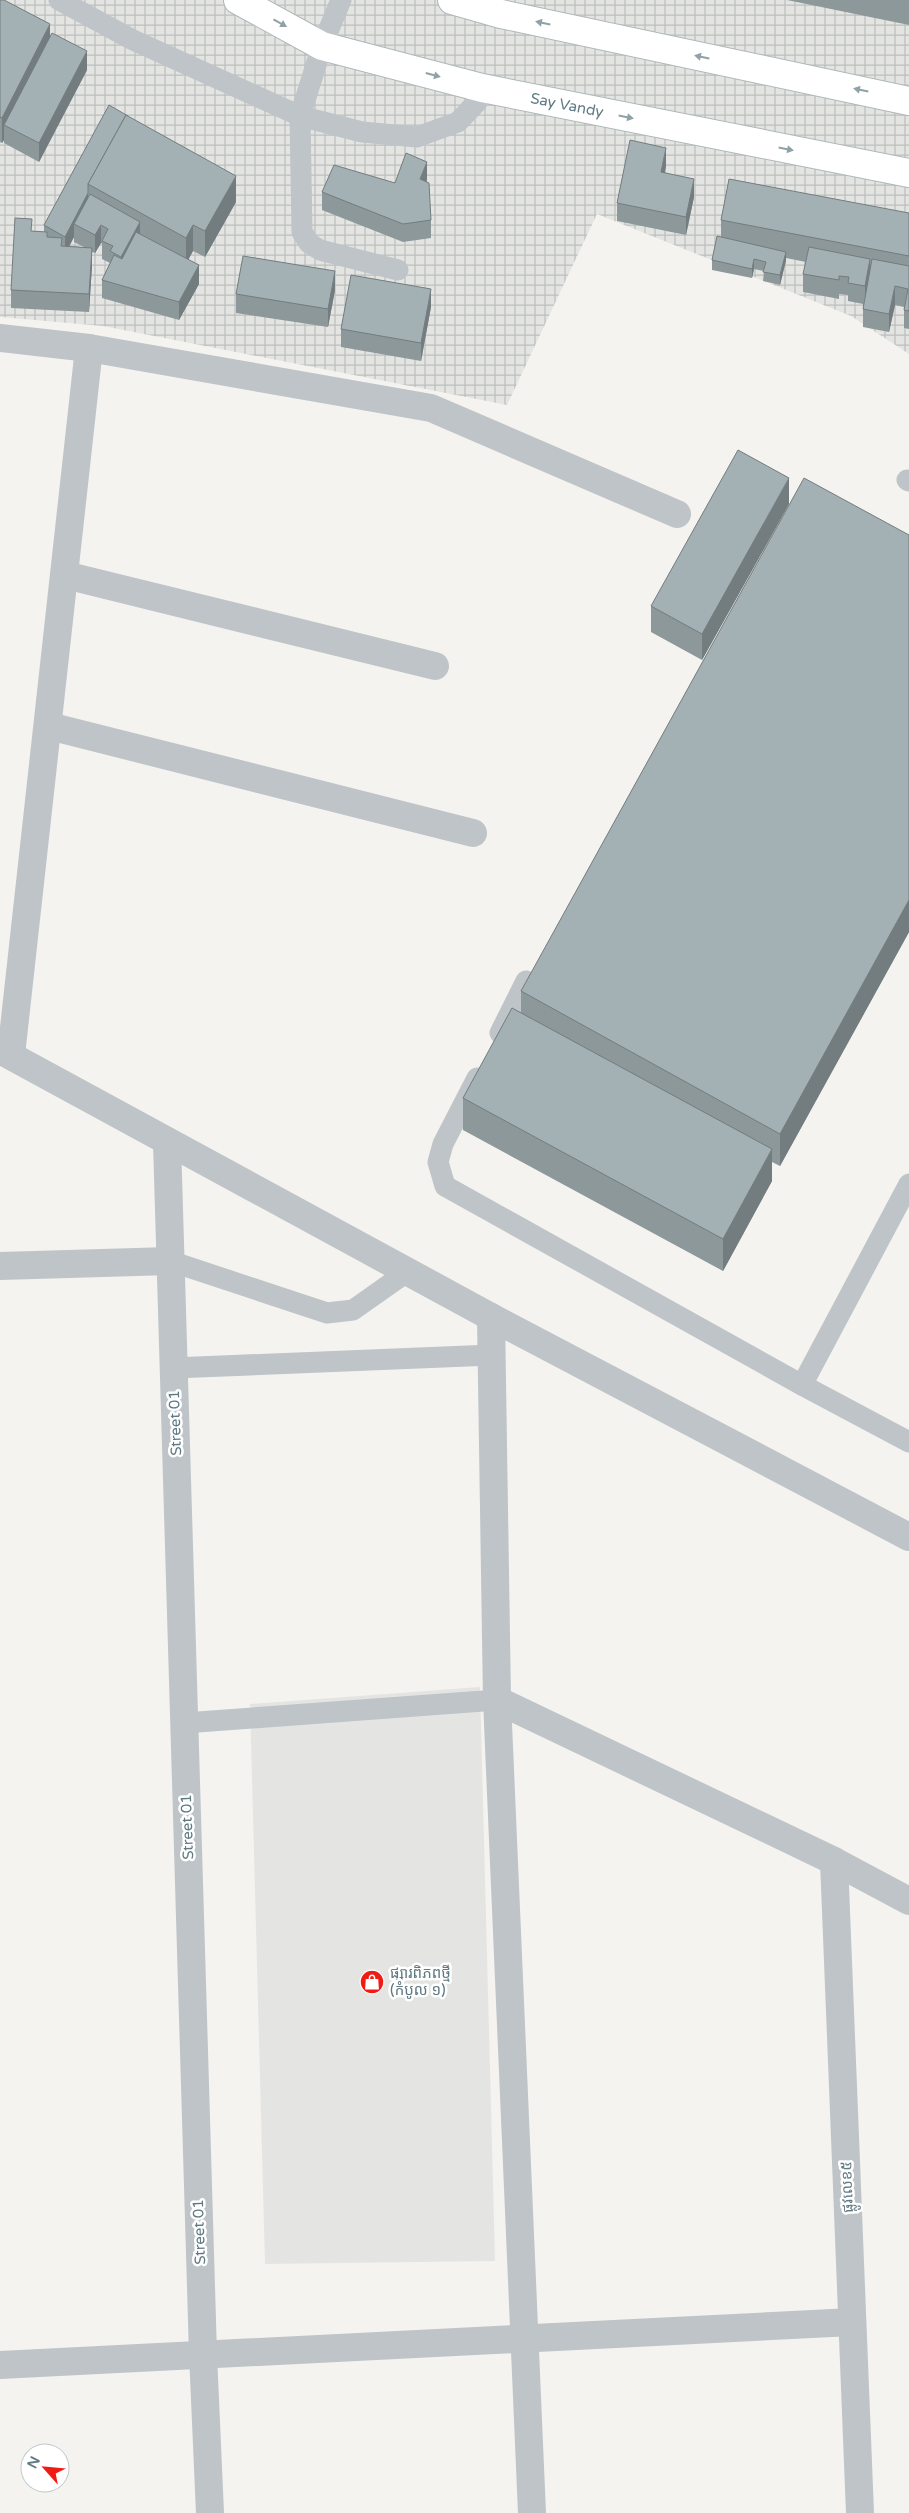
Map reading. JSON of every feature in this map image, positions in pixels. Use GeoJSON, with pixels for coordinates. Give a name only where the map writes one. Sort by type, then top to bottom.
{"type":"FeatureCollection","features":[{"type":"Feature","properties":{"kind":"street","name":"Say Vandy"},"geometry":{"type":"LineString","coordinates":[[238,0],[322,46],[482,88],[909,173]]}},
{"type":"Feature","properties":{"kind":"street"},"geometry":{"type":"LineString","coordinates":[[452,0],[501,14],[909,100]]}},
{"type":"Feature","properties":{"kind":"street"},"geometry":{"type":"LineString","coordinates":[[0,338],[89,348],[431,408],[676,514]]}},
{"type":"Feature","properties":{"kind":"street"},"geometry":{"type":"LineString","coordinates":[[89,348],[49,726],[6,1053],[407,1272],[909,1537]]}},
{"type":"Feature","properties":{"kind":"street"},"geometry":{"type":"LineString","coordinates":[[65,575],[435,666]]}},
{"type":"Feature","properties":{"kind":"street"},"geometry":{"type":"LineString","coordinates":[[49,726],[473,833]]}},
{"type":"Feature","properties":{"kind":"street","name":"Street 01"},"geometry":{"type":"LineString","coordinates":[[167,1142],[203,2354],[210,2513]]}},
{"type":"Feature","properties":{"kind":"street"},"geometry":{"type":"LineString","coordinates":[[0,1266],[170,1261]]}},
{"type":"Feature","properties":{"kind":"street"},"geometry":{"type":"LineString","coordinates":[[491,1317],[497,1700],[532,2513]]}},
{"type":"Feature","properties":{"kind":"street"},"geometry":{"type":"LineString","coordinates":[[497,1700],[834,1861],[909,1901]]}},
{"type":"Feature","properties":{"kind":"street","name":"ផ្លូវលេខ៥"},"geometry":{"type":"LineString","coordinates":[[834,1861],[860,2513]]}},
{"type":"Feature","properties":{"kind":"street"},"geometry":{"type":"LineString","coordinates":[[0,2365],[852,2322]]}},
{"type":"Feature","properties":{"kind":"lane"},"geometry":{"type":"LineString","coordinates":[[59,0],[134,40],[300,116],[362,132],[417,137],[458,122],[477,102],[482,88]]}},
{"type":"Feature","properties":{"kind":"lane"},"geometry":{"type":"LineString","coordinates":[[341,0],[322,46],[300,116],[302,232],[309,243],[320,250],[398,270]]}},
{"type":"Feature","properties":{"kind":"lane"},"geometry":{"type":"LineString","coordinates":[[526,981],[443,1144],[438,1162],[446,1186],[802,1385],[909,1442]]}},
{"type":"Feature","properties":{"kind":"lane"},"geometry":{"type":"LineString","coordinates":[[802,1385],[909,1184]]}},
{"type":"Feature","properties":{"kind":"lane"},"geometry":{"type":"LineString","coordinates":[[170,1261],[327,1313],[353,1310],[407,1272]]}},
{"type":"Feature","properties":{"kind":"lane"},"geometry":{"type":"LineString","coordinates":[[173,1368],[492,1355]]}},
{"type":"Feature","properties":{"kind":"lane"},"geometry":{"type":"LineString","coordinates":[[184,1723],[497,1700]]}},
{"type":"Feature","properties":{"kind":"shaded area"},"geometry":{"type":"Polygon","coordinates":[[[0,0],[909,0],[909,354],[851,316],[597,214],[507,405],[103,326],[0,317],[0,0]]]}},
{"type":"Feature","properties":{"kind":"shaded area","name":"ផ្សារពិភពថ្មី (កំបូល ១)"},"geometry":{"type":"Polygon","coordinates":[[[480,1687],[495,2261],[265,2264],[250,1704],[480,1687]]]}},
{"type":"Feature","properties":{"kind":"building"},"geometry":{"type":"Polygon","coordinates":[[[0,0],[4,0],[50,24],[2,118],[0,117],[0,0]]]}},
{"type":"Feature","properties":{"kind":"building"},"geometry":{"type":"Polygon","coordinates":[[[52,33],[87,51],[39,143],[4,125],[52,33]]]}},
{"type":"Feature","properties":{"kind":"building"},"geometry":{"type":"Polygon","coordinates":[[[109,105],[128,116],[126,115],[88,184],[88,193],[65,237],[44,225],[109,105]]]}},
{"type":"Feature","properties":{"kind":"building"},"geometry":{"type":"Polygon","coordinates":[[[126,115],[236,176],[205,231],[193,225],[186,238],[88,184],[126,115]]]}},
{"type":"Feature","properties":{"kind":"building"},"geometry":{"type":"Polygon","coordinates":[[[630,140],[666,148],[661,172],[694,179],[686,217],[617,203],[630,140]]]}},
{"type":"Feature","properties":{"kind":"building"},"geometry":{"type":"Polygon","coordinates":[[[406,153],[427,162],[420,179],[429,183],[431,220],[403,224],[322,192],[334,165],[395,183],[406,153]]]}},
{"type":"Feature","properties":{"kind":"building"},"geometry":{"type":"Polygon","coordinates":[[[729,179],[909,213],[909,256],[721,220],[729,179]]]}},
{"type":"Feature","properties":{"kind":"building"},"geometry":{"type":"Polygon","coordinates":[[[90,194],[140,222],[121,257],[110,251],[113,246],[102,241],[108,229],[101,225],[95,235],[74,224],[90,194]]]}},
{"type":"Feature","properties":{"kind":"building"},"geometry":{"type":"Polygon","coordinates":[[[15,218],[32,219],[31,231],[47,232],[47,237],[62,238],[61,246],[92,248],[89,294],[11,290],[15,218]]]}},
{"type":"Feature","properties":{"kind":"building"},"geometry":{"type":"Polygon","coordinates":[[[136,232],[199,265],[179,302],[102,280],[114,255],[122,259],[136,232]]]}},
{"type":"Feature","properties":{"kind":"building"},"geometry":{"type":"Polygon","coordinates":[[[717,236],[786,252],[780,275],[763,272],[766,262],[754,259],[752,269],[712,260],[717,236]]]}},
{"type":"Feature","properties":{"kind":"building"},"geometry":{"type":"Polygon","coordinates":[[[809,247],[870,259],[865,286],[848,283],[849,277],[839,276],[839,280],[803,274],[809,247]]]}},
{"type":"Feature","properties":{"kind":"building"},"geometry":{"type":"Polygon","coordinates":[[[243,256],[335,271],[328,309],[236,294],[243,256]]]}},
{"type":"Feature","properties":{"kind":"building"},"geometry":{"type":"Polygon","coordinates":[[[872,259],[909,266],[909,311],[904,310],[908,289],[895,286],[889,314],[863,309],[872,259]]]}},
{"type":"Feature","properties":{"kind":"building"},"geometry":{"type":"Polygon","coordinates":[[[351,275],[431,289],[421,343],[341,329],[351,275]]]}},
{"type":"Feature","properties":{"kind":"building"},"geometry":{"type":"Polygon","coordinates":[[[738,450],[789,478],[702,634],[651,606],[738,450]]]}},
{"type":"Feature","properties":{"kind":"building"},"geometry":{"type":"Polygon","coordinates":[[[804,478],[909,535],[909,900],[780,1134],[521,991],[804,478]]]}},
{"type":"Feature","properties":{"kind":"building"},"geometry":{"type":"Polygon","coordinates":[[[512,1008],[772,1149],[723,1239],[463,1098],[512,1008]]]}},
{"type":"Feature","properties":{"kind":"place","name":"ផ្សារពិភពថ្មី (កំបូល ១)"},"geometry":{"type":"Point","coordinates":[372,1982]}}]}
